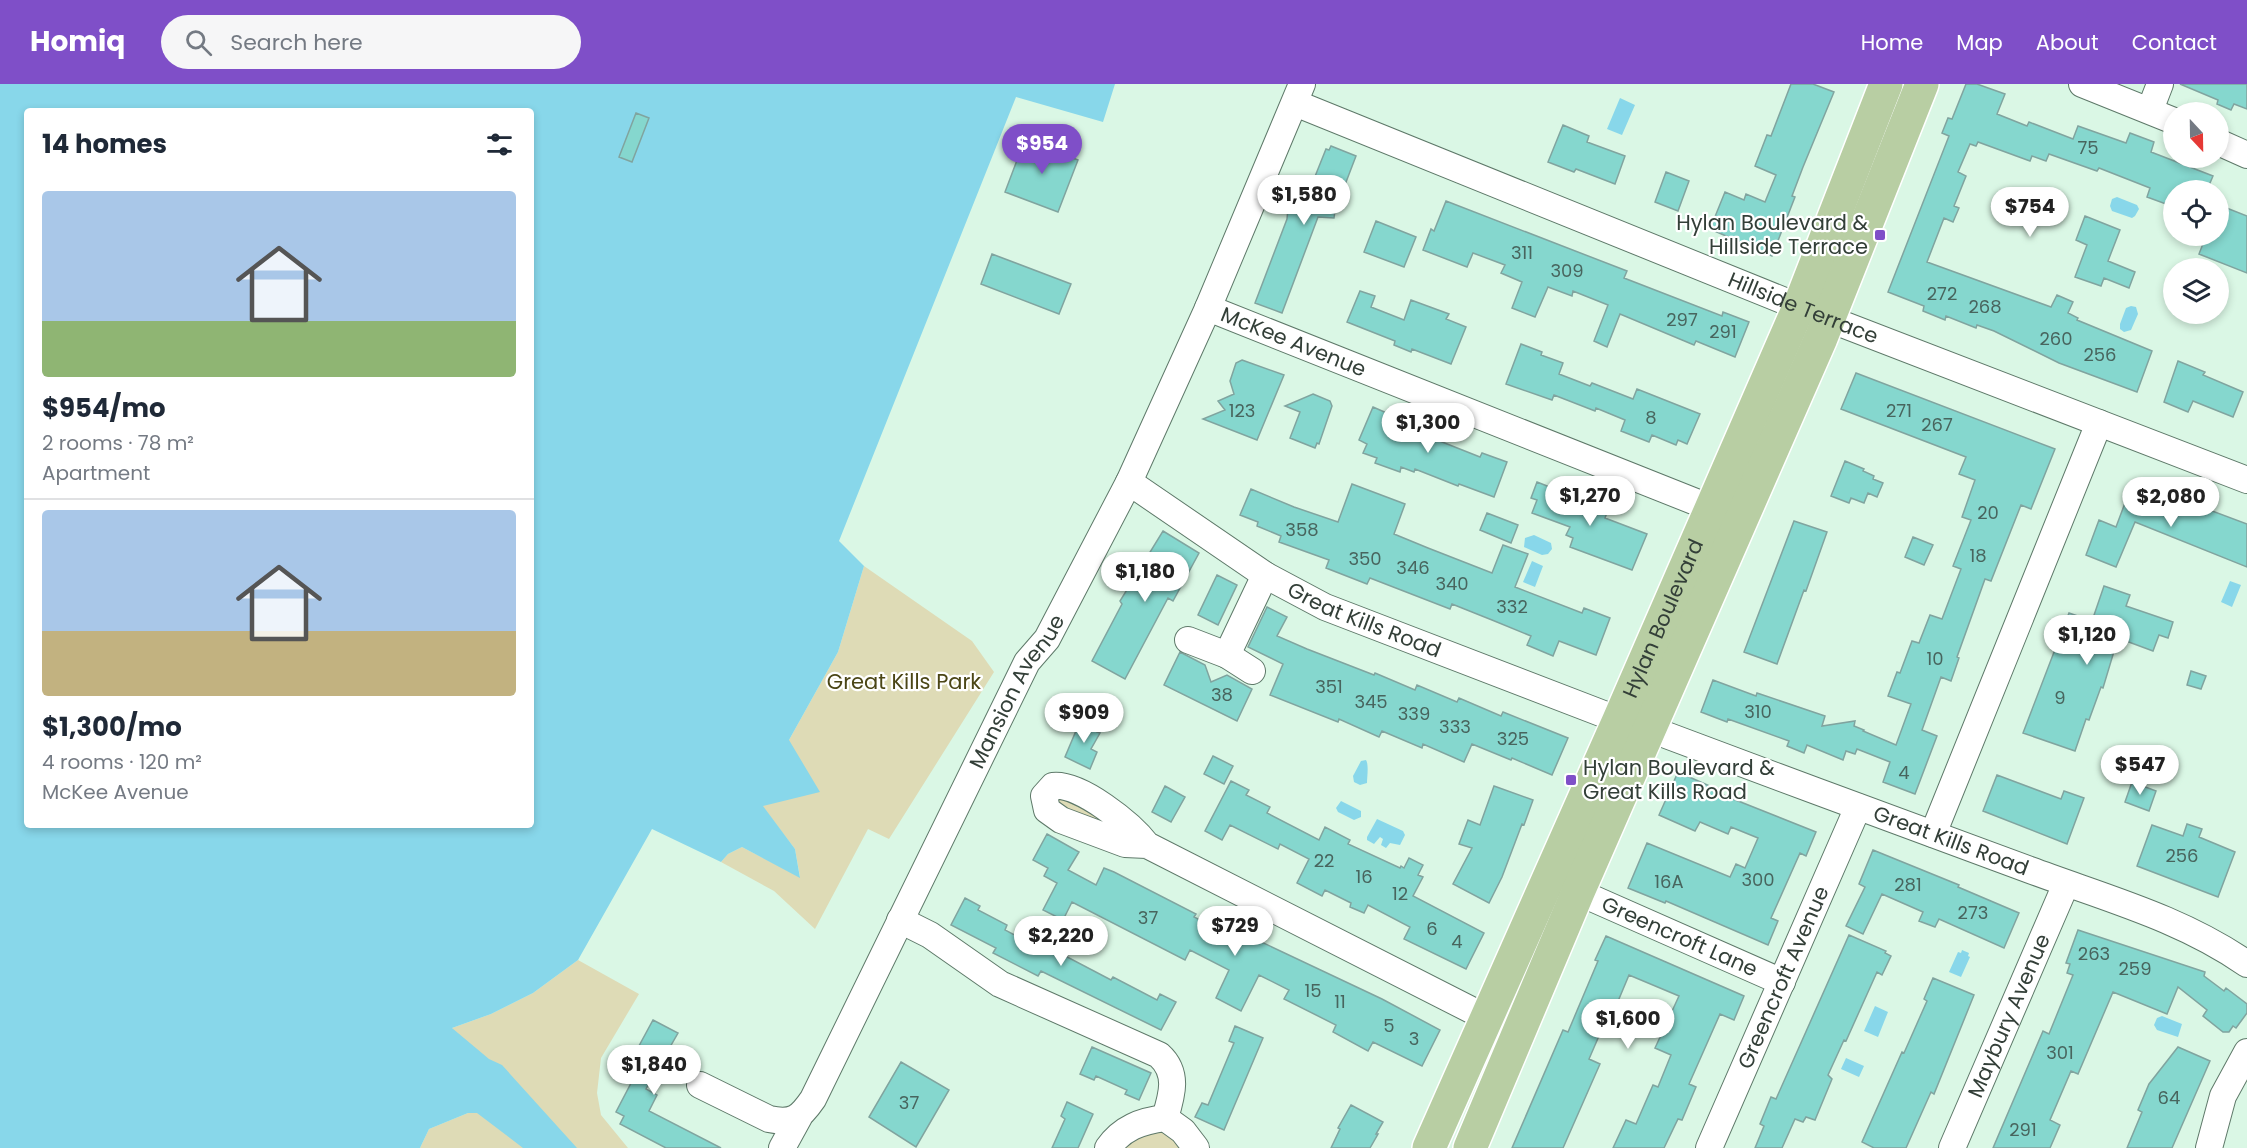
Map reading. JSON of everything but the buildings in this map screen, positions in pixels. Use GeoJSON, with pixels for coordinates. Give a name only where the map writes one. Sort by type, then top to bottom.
{"type":"FeatureCollection","features":[{"type":"Feature","properties":{"kind":"main road","name":"Hylan Boulevard"},"geometry":{"type":"LineString","coordinates":[[1429,1148],[1712,508],[1798,307],[1886,84]]}},
{"type":"Feature","properties":{"kind":"main road","name":"Hylan Boulevard"},"geometry":{"type":"LineString","coordinates":[[1470,1148],[1578,892],[1829,319],[1922,84]]}},
{"type":"Feature","properties":{"kind":"street"},"geometry":{"type":"LineString","coordinates":[[2082,84],[2163,116]]}},
{"type":"Feature","properties":{"kind":"street"},"geometry":{"type":"LineString","coordinates":[[2150,110],[2160,84]]}},
{"type":"Feature","properties":{"kind":"street","name":"Hillside Terrace"},"geometry":{"type":"LineString","coordinates":[[1298,94],[1798,307],[2247,480]]}},
{"type":"Feature","properties":{"kind":"street","name":"Mansion Avenue"},"geometry":{"type":"LineString","coordinates":[[782,1148],[806,1108],[1027,662],[1047,639],[1130,482],[1208,308],[1298,94]]}},
{"type":"Feature","properties":{"kind":"street"},"geometry":{"type":"LineString","coordinates":[[2229,147],[2247,155]]}},
{"type":"Feature","properties":{"kind":"street","name":"McKee Avenue"},"geometry":{"type":"LineString","coordinates":[[1208,308],[1712,508]]}},
{"type":"Feature","properties":{"kind":"street"},"geometry":{"type":"LineString","coordinates":[[1933,834],[2099,423]]}},
{"type":"Feature","properties":{"kind":"street","name":"Great Kills Road"},"geometry":{"type":"LineString","coordinates":[[1130,482],[1265,575],[1324,607],[1619,720]]}},
{"type":"Feature","properties":{"kind":"street"},"geometry":{"type":"LineString","coordinates":[[1227,656],[1265,575]]}},
{"type":"Feature","properties":{"kind":"street"},"geometry":{"type":"LineString","coordinates":[[1188,640],[1227,656],[1251,671]]}},
{"type":"Feature","properties":{"kind":"street","name":"Great Kills Road"},"geometry":{"type":"LineString","coordinates":[[1650,729],[2066,884],[2140,908],[2194,933],[2247,964]]}},
{"type":"Feature","properties":{"kind":"street","name":"Greencroft Avenue"},"geometry":{"type":"LineString","coordinates":[[1709,1148],[1858,807]]}},
{"type":"Feature","properties":{"kind":"street"},"geometry":{"type":"LineString","coordinates":[[1147,845],[1487,1018]]}},
{"type":"Feature","properties":{"kind":"street","name":"Maybury Avenue"},"geometry":{"type":"LineString","coordinates":[[1952,1148],[2066,884]]}},
{"type":"Feature","properties":{"kind":"street","name":"Greencroft Lane"},"geometry":{"type":"LineString","coordinates":[[1578,892],[1782,982]]}},
{"type":"Feature","properties":{"kind":"street"},"geometry":{"type":"LineString","coordinates":[[900,920],[930,935],[1000,984],[1159,1055],[1169,1067],[1173,1079],[1173,1094],[1165,1118]]}},
{"type":"Feature","properties":{"kind":"street"},"geometry":{"type":"LineString","coordinates":[[2209,1148],[2223,1096],[2247,1052]]}},
{"type":"Feature","properties":{"kind":"street"},"geometry":{"type":"LineString","coordinates":[[700,1085],[769,1119],[790,1121],[806,1108]]}},
{"type":"Feature","properties":{"kind":"street"},"geometry":{"type":"LineString","coordinates":[[1108,1148],[1123,1131],[1147,1120],[1165,1118],[1183,1131],[1196,1148]]}},
{"type":"Feature","properties":{"kind":"green space","name":"Great Kills Park"},"geometry":{"type":"Polygon","coordinates":[[[864,566],[972,641],[994,672],[889,839],[868,829],[815,929],[774,891],[721,862],[728,854],[742,847],[800,877],[795,849],[762,806],[789,740],[838,652],[864,566]]]}},
{"type":"Feature","properties":{"kind":"green space"},"geometry":{"type":"Polygon","coordinates":[[[1062,794],[1133,836],[1066,817],[1056,799],[1062,794]]]}},
{"type":"Feature","properties":{"kind":"green space"},"geometry":{"type":"Polygon","coordinates":[[[578,960],[639,994],[601,1058],[597,1093],[601,1115],[628,1148],[420,1148],[429,1129],[468,1113],[511,1112],[452,1028],[491,1014],[533,993],[578,960]]]}},
{"type":"Feature","properties":{"kind":"green space"},"geometry":{"type":"Polygon","coordinates":[[[1157,1132],[1168,1133],[1185,1148],[1120,1148],[1137,1137],[1157,1132]]]}},
{"type":"Feature","properties":{"kind":"water"},"geometry":{"type":"Polygon","coordinates":[[[0,84],[1115,84],[1103,122],[1016,97],[839,541],[864,566],[838,652],[789,740],[820,792],[763,806],[795,849],[800,878],[742,847],[728,854],[721,862],[652,829],[578,960],[533,993],[491,1014],[452,1028],[489,1059],[502,1065],[577,1148],[523,1148],[477,1113],[468,1113],[429,1129],[420,1148],[0,1148],[0,84]]]}},
{"type":"Feature","properties":{"kind":"water"},"geometry":{"type":"Polygon","coordinates":[[[1620,98],[1635,105],[1622,135],[1607,129],[1620,98]]]}},
{"type":"Feature","properties":{"kind":"water"},"geometry":{"type":"Polygon","coordinates":[[[2117,197],[2137,205],[2139,209],[2135,216],[2132,218],[2112,211],[2110,206],[2112,199],[2117,197]]]}},
{"type":"Feature","properties":{"kind":"water"},"geometry":{"type":"Polygon","coordinates":[[[2136,307],[2138,314],[2131,330],[2124,332],[2120,329],[2120,324],[2126,308],[2136,307]]]}},
{"type":"Feature","properties":{"kind":"water"},"geometry":{"type":"Polygon","coordinates":[[[1534,535],[1551,543],[1552,549],[1548,554],[1542,555],[1524,547],[1525,538],[1534,535]]]}},
{"type":"Feature","properties":{"kind":"water"},"geometry":{"type":"Polygon","coordinates":[[[1532,561],[1543,566],[1535,587],[1523,582],[1532,561]]]}},
{"type":"Feature","properties":{"kind":"water"},"geometry":{"type":"Polygon","coordinates":[[[2230,581],[2241,585],[2232,607],[2221,602],[2230,581]]]}},
{"type":"Feature","properties":{"kind":"water"},"geometry":{"type":"Polygon","coordinates":[[[1366,760],[1367,783],[1360,785],[1354,782],[1353,776],[1361,761],[1366,760]]]}},
{"type":"Feature","properties":{"kind":"water"},"geometry":{"type":"Polygon","coordinates":[[[1341,801],[1361,811],[1361,817],[1354,820],[1338,812],[1336,808],[1341,801]]]}},
{"type":"Feature","properties":{"kind":"water"},"geometry":{"type":"Polygon","coordinates":[[[1377,819],[1403,831],[1405,835],[1400,845],[1390,843],[1386,848],[1381,845],[1383,839],[1380,837],[1374,844],[1367,840],[1377,819]]]}},
{"type":"Feature","properties":{"kind":"water"},"geometry":{"type":"Polygon","coordinates":[[[1962,950],[1969,953],[1970,957],[1961,977],[1949,972],[1958,952],[1961,953],[1962,950]]]}},
{"type":"Feature","properties":{"kind":"water"},"geometry":{"type":"Polygon","coordinates":[[[1875,1006],[1888,1012],[1878,1037],[1864,1031],[1875,1006]]]}},
{"type":"Feature","properties":{"kind":"water"},"geometry":{"type":"Polygon","coordinates":[[[2162,1016],[2182,1024],[2178,1037],[2157,1030],[2154,1025],[2157,1018],[2162,1016]]]}},
{"type":"Feature","properties":{"kind":"water"},"geometry":{"type":"Polygon","coordinates":[[[1846,1058],[1864,1066],[1859,1077],[1841,1069],[1846,1058]]]}},
{"type":"Feature","properties":{"kind":"place","name":"Hylan Boulevard & Hillside Terrace"},"geometry":{"type":"Point","coordinates":[1880,235]}},
{"type":"Feature","properties":{"kind":"place","name":"Hylan Boulevard & Great Kills Road"},"geometry":{"type":"Point","coordinates":[1571,780]}}]}
